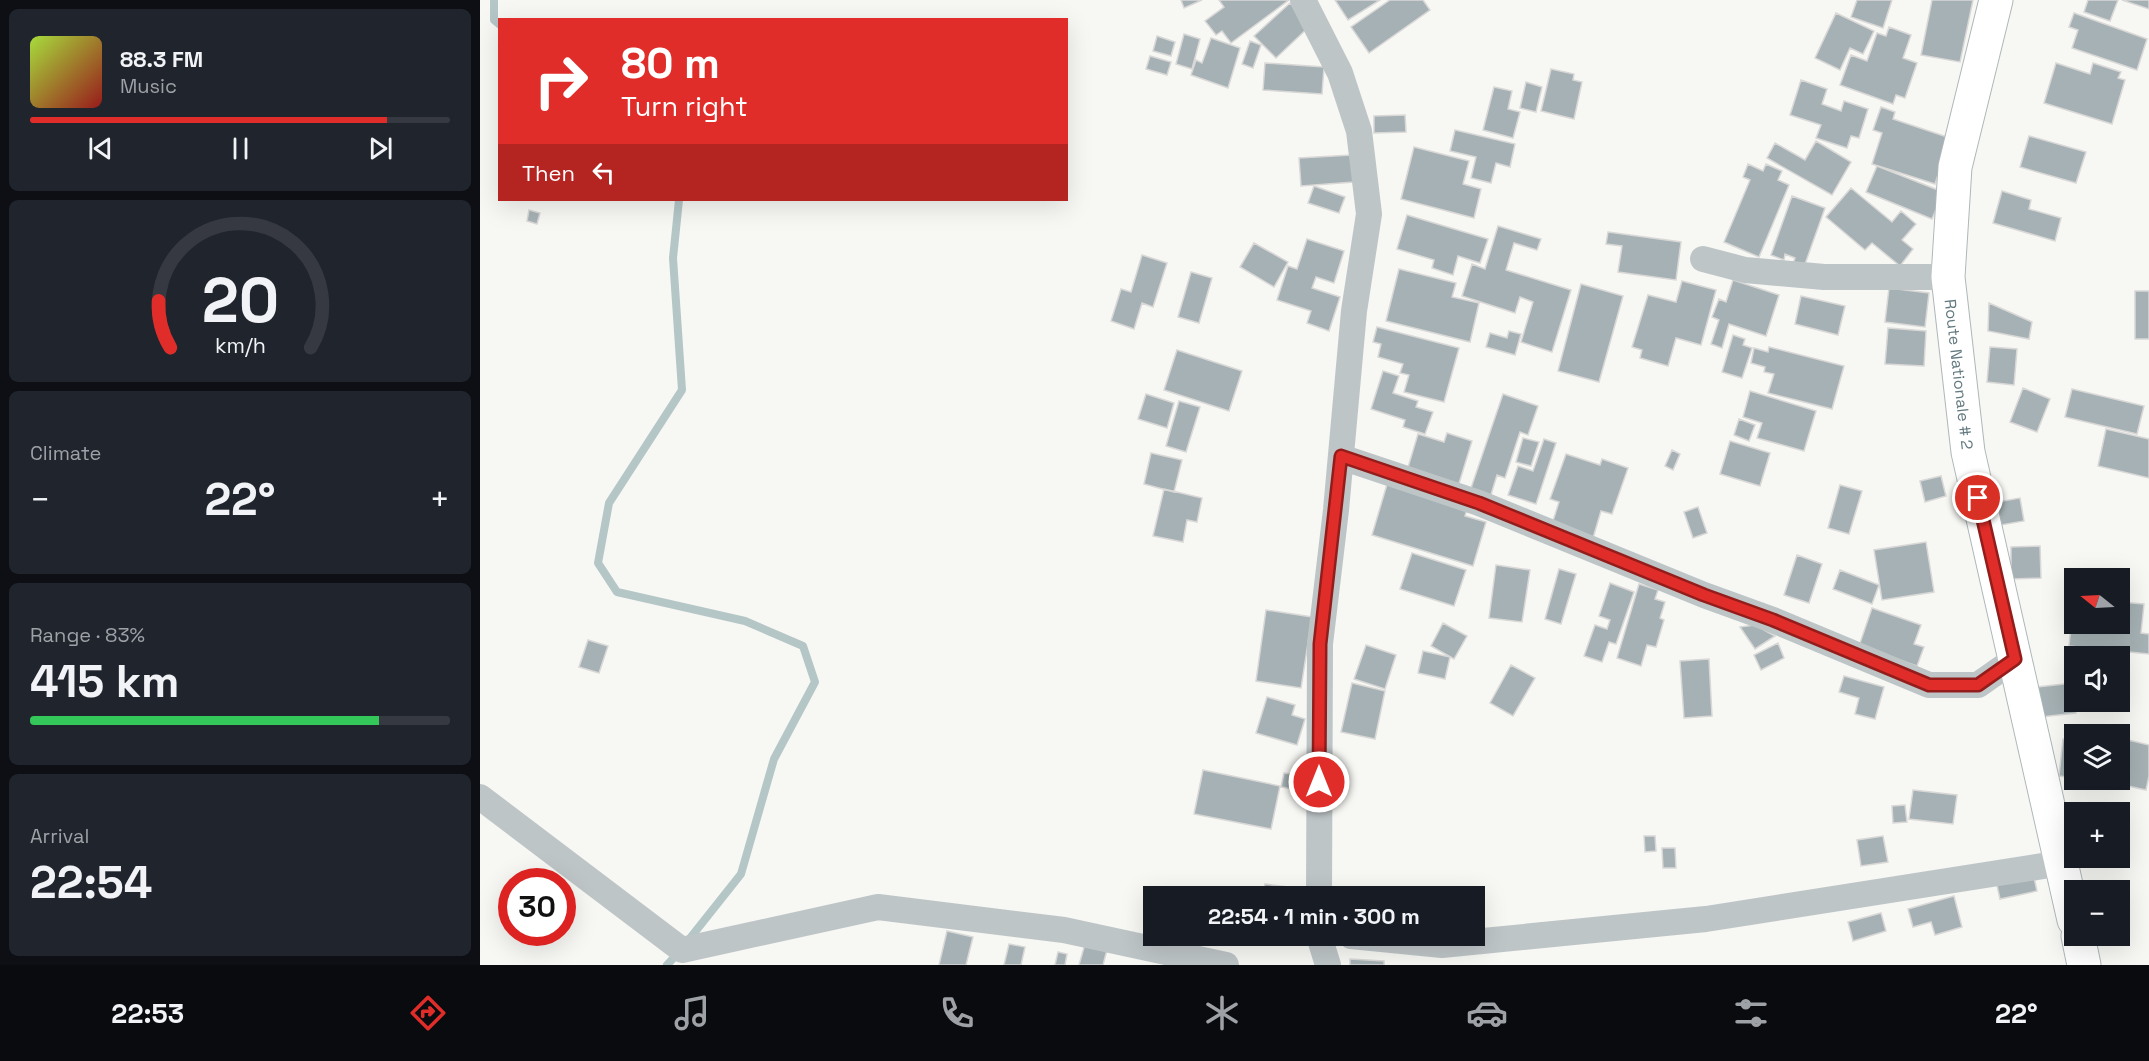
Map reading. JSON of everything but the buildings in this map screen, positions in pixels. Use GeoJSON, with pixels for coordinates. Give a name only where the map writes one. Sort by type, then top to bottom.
{"type":"FeatureCollection","features":[{"type":"Feature","properties":{"kind":"main road","name":"Route Nationale # 2"},"geometry":{"type":"LineString","coordinates":[[1996,0],[1955,167],[1948,277],[1968,452],[2066,880]]}},
{"type":"Feature","properties":{"kind":"main road"},"geometry":{"type":"LineString","coordinates":[[2080,946],[2084,965]]}},
{"type":"Feature","properties":{"kind":"street"},"geometry":{"type":"LineString","coordinates":[[1303,0],[1340,73],[1359,131],[1370,214],[1354,311],[1320,644],[1318,886]]}},
{"type":"Feature","properties":{"kind":"street"},"geometry":{"type":"LineString","coordinates":[[1703,259],[1745,270],[1824,277],[1948,277]]}},
{"type":"Feature","properties":{"kind":"street"},"geometry":{"type":"LineString","coordinates":[[1341,456],[1479,503],[1929,685],[1978,685],[2015,659]]}},
{"type":"Feature","properties":{"kind":"street"},"geometry":{"type":"LineString","coordinates":[[480,797],[682,950],[878,907],[1064,930],[1226,965]]}},
{"type":"Feature","properties":{"kind":"street"},"geometry":{"type":"LineString","coordinates":[[1485,941],[1706,919],[2062,863]]}},
{"type":"Feature","properties":{"kind":"street"},"geometry":{"type":"LineString","coordinates":[[1322,946],[1328,965]]}},
{"type":"Feature","properties":{"kind":"waterway"},"geometry":{"type":"LineString","coordinates":[[494,0],[494,20],[498,23]]}},
{"type":"Feature","properties":{"kind":"waterway"},"geometry":{"type":"LineString","coordinates":[[679,201],[673,258],[682,390],[609,503],[598,563],[617,592],[745,621],[803,646],[815,682],[774,759],[741,874],[687,942]]}},
{"type":"Feature","properties":{"kind":"waterway"},"geometry":{"type":"LineString","coordinates":[[667,965],[679,952]]}},
{"type":"Feature","properties":{"kind":"route"},"geometry":{"type":"LineString","coordinates":[[1319,782],[1320,644],[1341,456],[1479,503],[1929,685],[1978,685],[2015,659],[1978,498]]}}]}
